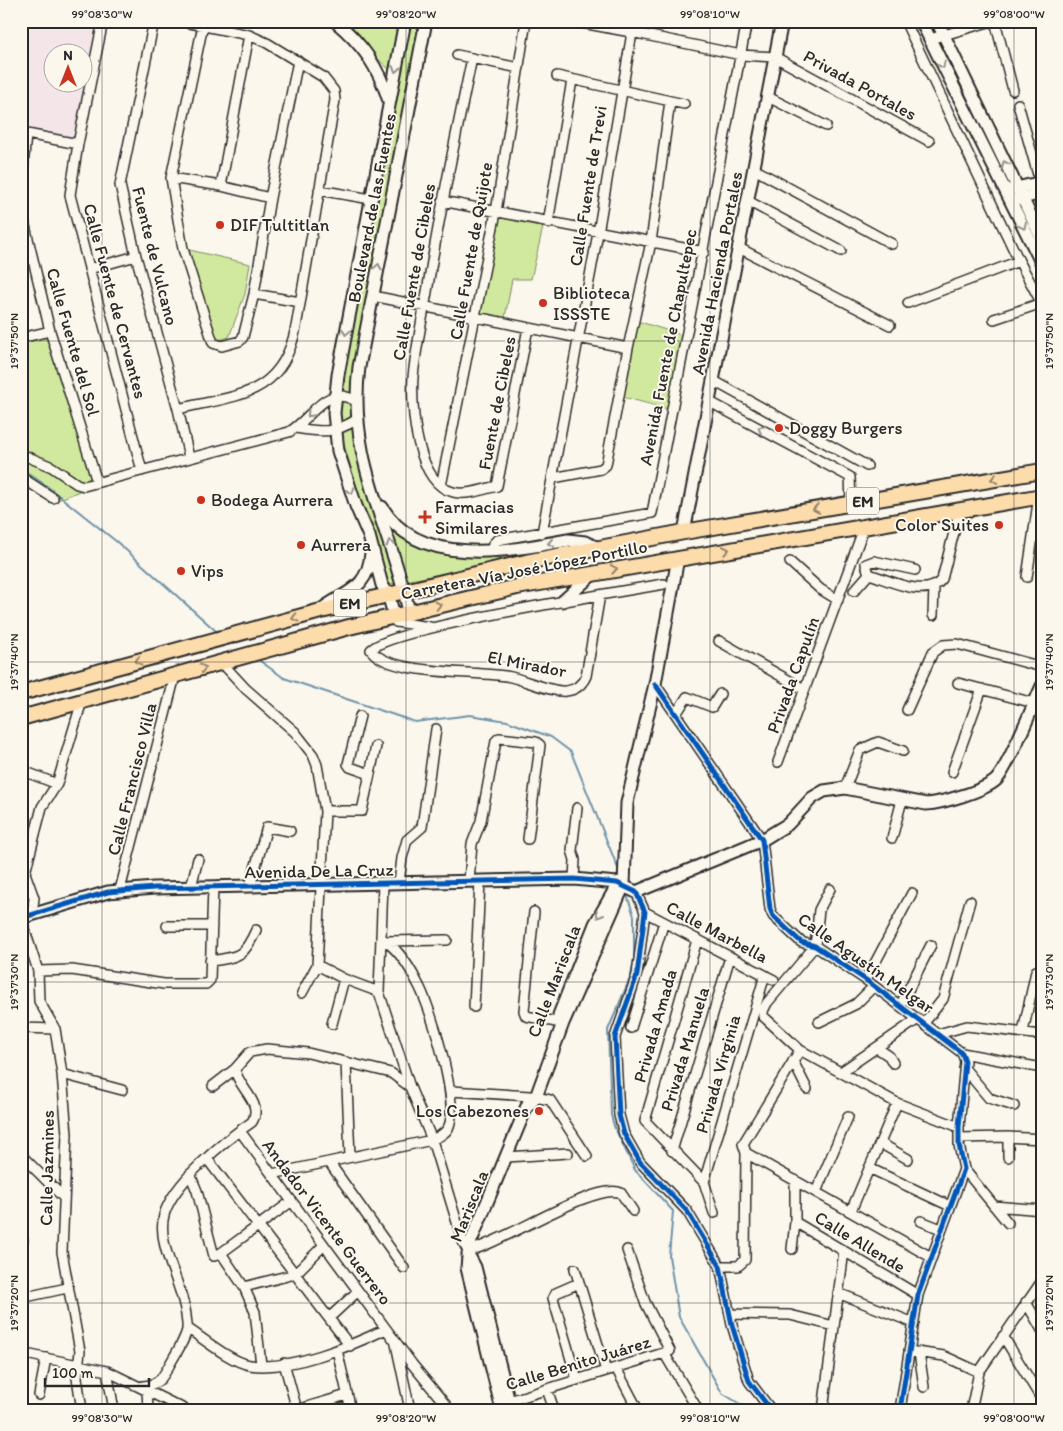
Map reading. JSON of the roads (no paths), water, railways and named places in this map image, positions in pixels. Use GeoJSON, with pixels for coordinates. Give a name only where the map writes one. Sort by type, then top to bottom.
{"type":"FeatureCollection","features":[{"type":"Feature","properties":{"kind":"main road"},"geometry":{"type":"LineString","coordinates":[[335,21],[360,45],[377,67],[390,103]]}},
{"type":"Feature","properties":{"kind":"main road","name":"Boulevard de las Fuentes"},"geometry":{"type":"LineString","coordinates":[[388,594],[382,585],[369,536],[342,468],[335,431],[335,395],[405,21]]}},
{"type":"Feature","properties":{"kind":"main road","name":"Boulevard de las Fuentes"},"geometry":{"type":"LineString","coordinates":[[404,590],[363,462],[356,420],[356,401],[359,367],[426,21]]}},
{"type":"Feature","properties":{"kind":"main road","name":"Avenida Hacienda Portales"},"geometry":{"type":"LineString","coordinates":[[684,532],[782,21]]}},
{"type":"Feature","properties":{"kind":"main road"},"geometry":{"type":"LineString","coordinates":[[921,21],[1014,195],[1042,239]]}},
{"type":"Feature","properties":{"kind":"main road"},"geometry":{"type":"LineString","coordinates":[[937,21],[1014,195],[1042,264]]}},
{"type":"Feature","properties":{"kind":"main road"},"geometry":{"type":"LineString","coordinates":[[384,133],[404,137]]}},
{"type":"Feature","properties":{"kind":"main road"},"geometry":{"type":"LineString","coordinates":[[1014,195],[1041,186]]}},
{"type":"Feature","properties":{"kind":"main road","name":"Carretera Vía José López Portillo"},"geometry":{"type":"LineString","coordinates":[[21,693],[404,590],[598,548],[1042,471]]}},
{"type":"Feature","properties":{"kind":"main road"},"geometry":{"type":"LineString","coordinates":[[370,487],[387,515],[404,531],[432,546],[460,552],[492,550],[568,540],[585,542],[598,548]]}},
{"type":"Feature","properties":{"kind":"main road","name":"Carretera Vía José López Portillo"},"geometry":{"type":"LineString","coordinates":[[21,718],[222,663],[395,619],[409,612],[517,587],[864,525],[1040,496]]}},
{"type":"Feature","properties":{"kind":"main road"},"geometry":{"type":"LineString","coordinates":[[317,612],[331,602],[352,592],[366,572],[370,561],[371,549]]}},
{"type":"Feature","properties":{"kind":"main road","name":"Calle Mariscala"},"geometry":{"type":"LineString","coordinates":[[507,1157],[622,882],[627,803],[656,684],[678,558]]}},
{"type":"Feature","properties":{"kind":"main road"},"geometry":{"type":"LineString","coordinates":[[563,601],[594,573]]}},
{"type":"Feature","properties":{"kind":"main road"},"geometry":{"type":"LineString","coordinates":[[404,590],[409,612]]}},
{"type":"Feature","properties":{"kind":"main road"},"geometry":{"type":"LineString","coordinates":[[388,594],[395,619]]}},
{"type":"Feature","properties":{"kind":"main road"},"geometry":{"type":"LineString","coordinates":[[622,882],[636,892],[762,840],[788,824],[812,798],[824,791],[846,788],[926,804],[937,803],[996,780],[1042,686]]}},
{"type":"Feature","properties":{"kind":"main road","name":"Avenida De La Cruz"},"geometry":{"type":"LineString","coordinates":[[25,917],[120,890],[574,879],[622,882]]}},
{"type":"Feature","properties":{"kind":"main road","name":"Calle Mariscala"},"geometry":{"type":"LineString","coordinates":[[532,1100],[556,1022],[594,924],[622,882]]}},
{"type":"Feature","properties":{"kind":"main road","name":"Mariscala"},"geometry":{"type":"LineString","coordinates":[[506,1406],[467,1268],[468,1253],[507,1157]]}},
{"type":"Feature","properties":{"kind":"main road"},"geometry":{"type":"LineString","coordinates":[[468,1253],[475,1267],[506,1406]]}},
{"type":"Feature","properties":{"kind":"street","name":"Calle Fuente de Cervantes"},"geometry":{"type":"LineString","coordinates":[[103,21],[78,144],[70,195],[142,471]]}},
{"type":"Feature","properties":{"kind":"street","name":"Fuente de Vulcano"},"geometry":{"type":"LineString","coordinates":[[154,21],[120,185],[136,256],[178,409],[189,457]]}},
{"type":"Feature","properties":{"kind":"street"},"geometry":{"type":"LineString","coordinates":[[178,409],[238,395],[268,381],[280,370],[292,348],[334,110],[334,91],[323,78],[298,61],[249,35],[180,21]]}},
{"type":"Feature","properties":{"kind":"street","name":"Calle Fuente de Quijote"},"geometry":{"type":"LineString","coordinates":[[441,486],[496,212],[526,21]]}},
{"type":"Feature","properties":{"kind":"street"},"geometry":{"type":"LineString","coordinates":[[571,21],[741,55],[775,57]]}},
{"type":"Feature","properties":{"kind":"street","name":"Calle Fuente de Trevi"},"geometry":{"type":"LineString","coordinates":[[542,534],[598,233],[634,21]]}},
{"type":"Feature","properties":{"kind":"street","name":"Avenida Fuente de Chapultepec"},"geometry":{"type":"LineString","coordinates":[[492,550],[493,544],[497,540],[542,534],[652,513],[704,252],[747,21]]}},
{"type":"Feature","properties":{"kind":"street"},"geometry":{"type":"LineString","coordinates":[[905,21],[1019,261],[1042,303],[994,319]]}},
{"type":"Feature","properties":{"kind":"street"},"geometry":{"type":"LineString","coordinates":[[930,39],[993,21],[1013,90]]}},
{"type":"Feature","properties":{"kind":"street"},"geometry":{"type":"LineString","coordinates":[[203,26],[171,178],[183,249],[213,343],[222,346],[240,341],[254,294],[270,198],[298,61]]}},
{"type":"Feature","properties":{"kind":"street"},"geometry":{"type":"LineString","coordinates":[[220,186],[249,35]]}},
{"type":"Feature","properties":{"kind":"street"},"geometry":{"type":"LineString","coordinates":[[457,55],[519,68]]}},
{"type":"Feature","properties":{"kind":"street","name":"Privada Portales"},"geometry":{"type":"LineString","coordinates":[[775,57],[929,141]]}},
{"type":"Feature","properties":{"kind":"street","name":"Calle Fuente de Cibeles"},"geometry":{"type":"LineString","coordinates":[[441,486],[428,470],[418,445],[414,421],[413,377],[442,201],[472,58]]}},
{"type":"Feature","properties":{"kind":"street"},"geometry":{"type":"LineString","coordinates":[[557,76],[684,104]]}},
{"type":"Feature","properties":{"kind":"street"},"geometry":{"type":"LineString","coordinates":[[548,223],[572,80]]}},
{"type":"Feature","properties":{"kind":"street"},"geometry":{"type":"LineString","coordinates":[[768,96],[826,126]]}},
{"type":"Feature","properties":{"kind":"street"},"geometry":{"type":"LineString","coordinates":[[553,478],[600,469],[606,465],[628,348],[651,242],[670,101]]}},
{"type":"Feature","properties":{"kind":"street"},"geometry":{"type":"LineString","coordinates":[[1018,104],[1041,186]]}},
{"type":"Feature","properties":{"kind":"street"},"geometry":{"type":"LineString","coordinates":[[21,192],[24,133],[78,144]]}},
{"type":"Feature","properties":{"kind":"street"},"geometry":{"type":"LineString","coordinates":[[754,169],[892,244]]}},
{"type":"Feature","properties":{"kind":"street"},"geometry":{"type":"LineString","coordinates":[[171,178],[220,186],[270,198]]}},
{"type":"Feature","properties":{"kind":"street"},"geometry":{"type":"LineString","coordinates":[[319,190],[371,199]]}},
{"type":"Feature","properties":{"kind":"street"},"geometry":{"type":"LineString","coordinates":[[442,201],[598,233],[704,252]]}},
{"type":"Feature","properties":{"kind":"street"},"geometry":{"type":"LineString","coordinates":[[748,201],[841,250]]}},
{"type":"Feature","properties":{"kind":"street","name":"Calle Fuente del Sol"},"geometry":{"type":"LineString","coordinates":[[21,209],[50,331],[97,482]]}},
{"type":"Feature","properties":{"kind":"street"},"geometry":{"type":"LineString","coordinates":[[739,248],[890,325]]}},
{"type":"Feature","properties":{"kind":"street"},"geometry":{"type":"LineString","coordinates":[[89,269],[136,256]]}},
{"type":"Feature","properties":{"kind":"street"},"geometry":{"type":"LineString","coordinates":[[908,303],[1019,261]]}},
{"type":"Feature","properties":{"kind":"street"},"geometry":{"type":"LineString","coordinates":[[254,294],[300,302]]}},
{"type":"Feature","properties":{"kind":"street"},"geometry":{"type":"LineString","coordinates":[[373,296],[628,348]]}},
{"type":"Feature","properties":{"kind":"street","name":"Fuente de Cibeles"},"geometry":{"type":"LineString","coordinates":[[441,486],[452,492],[464,493],[498,486],[528,328]]}},
{"type":"Feature","properties":{"kind":"street"},"geometry":{"type":"LineString","coordinates":[[21,338],[50,331]]}},
{"type":"Feature","properties":{"kind":"street"},"geometry":{"type":"LineString","coordinates":[[714,381],[867,466]]}},
{"type":"Feature","properties":{"kind":"street"},"geometry":{"type":"LineString","coordinates":[[21,454],[52,467],[81,486],[281,434],[296,428],[323,401],[335,395],[356,401]]}},
{"type":"Feature","properties":{"kind":"street"},"geometry":{"type":"LineString","coordinates":[[710,402],[850,477],[851,503]]}},
{"type":"Feature","properties":{"kind":"street"},"geometry":{"type":"LineString","coordinates":[[296,428],[325,432],[335,431],[356,420]]}},
{"type":"Feature","properties":{"kind":"street"},"geometry":{"type":"LineString","coordinates":[[21,477],[54,498]]}},
{"type":"Feature","properties":{"kind":"street"},"geometry":{"type":"LineString","coordinates":[[1027,577],[1040,496]]}},
{"type":"Feature","properties":{"kind":"street"},"geometry":{"type":"LineString","coordinates":[[870,574],[920,588],[934,587],[942,579],[960,509]]}},
{"type":"Feature","properties":{"kind":"street","name":"Privada Capulín"},"geometry":{"type":"LineString","coordinates":[[778,762],[864,525]]}},
{"type":"Feature","properties":{"kind":"street"},"geometry":{"type":"LineString","coordinates":[[870,574],[866,564],[874,561],[915,570]]}},
{"type":"Feature","properties":{"kind":"street"},"geometry":{"type":"LineString","coordinates":[[790,562],[820,589],[838,600]]}},
{"type":"Feature","properties":{"kind":"street"},"geometry":{"type":"LineString","coordinates":[[854,591],[870,574]]}},
{"type":"Feature","properties":{"kind":"street"},"geometry":{"type":"LineString","coordinates":[[600,595],[664,584]]}},
{"type":"Feature","properties":{"kind":"street"},"geometry":{"type":"LineString","coordinates":[[933,615],[934,587]]}},
{"type":"Feature","properties":{"kind":"street","name":"El Mirador"},"geometry":{"type":"LineString","coordinates":[[600,595],[586,676],[583,683],[575,690],[558,691],[510,677],[476,672],[419,670],[386,662],[371,650],[374,646],[393,639],[434,628],[563,601],[600,595]]}},
{"type":"Feature","properties":{"kind":"street"},"geometry":{"type":"LineString","coordinates":[[393,639],[395,619],[434,628]]}},
{"type":"Feature","properties":{"kind":"street"},"geometry":{"type":"LineString","coordinates":[[720,641],[804,689]]}},
{"type":"Feature","properties":{"kind":"street"},"geometry":{"type":"LineString","coordinates":[[907,710],[933,652],[943,645],[957,644],[1042,667]]}},
{"type":"Feature","properties":{"kind":"street"},"geometry":{"type":"LineString","coordinates":[[222,663],[246,689],[295,732],[313,755],[317,765],[325,811],[317,965],[302,993]]}},
{"type":"Feature","properties":{"kind":"street","name":"Calle Francisco Villa"},"geometry":{"type":"LineString","coordinates":[[120,890],[175,676]]}},
{"type":"Feature","properties":{"kind":"street"},"geometry":{"type":"LineString","coordinates":[[958,683],[1034,703]]}},
{"type":"Feature","properties":{"kind":"street","name":"Calle Agustín Melgar"},"geometry":{"type":"LineString","coordinates":[[656,684],[762,840],[771,912],[801,942],[815,946],[866,980],[938,1034],[964,1061],[1042,1068]]}},
{"type":"Feature","properties":{"kind":"street"},"geometry":{"type":"LineString","coordinates":[[952,772],[982,689]]}},
{"type":"Feature","properties":{"kind":"street"},"geometry":{"type":"LineString","coordinates":[[676,714],[687,697],[712,707],[720,694]]}},
{"type":"Feature","properties":{"kind":"street"},"geometry":{"type":"LineString","coordinates":[[23,872],[42,807],[57,784],[82,701]]}},
{"type":"Feature","properties":{"kind":"street"},"geometry":{"type":"LineString","coordinates":[[360,716],[349,766],[370,774]]}},
{"type":"Feature","properties":{"kind":"street"},"geometry":{"type":"LineString","coordinates":[[399,883],[402,858],[407,840],[422,827],[436,729]]}},
{"type":"Feature","properties":{"kind":"street"},"geometry":{"type":"LineString","coordinates":[[474,1007],[475,881],[472,844],[481,822],[496,741],[503,737],[536,742],[540,745],[528,839]]}},
{"type":"Feature","properties":{"kind":"street"},"geometry":{"type":"LineString","coordinates":[[846,788],[860,750],[878,742],[903,751]]}},
{"type":"Feature","properties":{"kind":"street"},"geometry":{"type":"LineString","coordinates":[[325,811],[362,811],[376,746]]}},
{"type":"Feature","properties":{"kind":"street"},"geometry":{"type":"LineString","coordinates":[[21,770],[57,784]]}},
{"type":"Feature","properties":{"kind":"street"},"geometry":{"type":"LineString","coordinates":[[892,838],[902,800]]}},
{"type":"Feature","properties":{"kind":"street"},"geometry":{"type":"LineString","coordinates":[[574,879],[576,860],[572,850],[577,808]]}},
{"type":"Feature","properties":{"kind":"street"},"geometry":{"type":"LineString","coordinates":[[250,886],[266,829],[270,827],[290,831]]}},
{"type":"Feature","properties":{"kind":"street"},"geometry":{"type":"LineString","coordinates":[[191,887],[198,859]]}},
{"type":"Feature","properties":{"kind":"street","name":"Calle Jazmines"},"geometry":{"type":"LineString","coordinates":[[23,872],[34,898],[25,917],[38,971],[40,1001],[55,1029],[62,1074],[67,1134],[62,1252],[67,1288],[80,1351],[77,1378],[82,1410]]}},
{"type":"Feature","properties":{"kind":"street"},"geometry":{"type":"LineString","coordinates":[[383,883],[384,939],[379,992],[410,1087],[432,1140],[468,1253],[494,1243],[564,1206],[611,1191],[621,1193],[633,1211]]}},
{"type":"Feature","properties":{"kind":"street"},"geometry":{"type":"LineString","coordinates":[[38,971],[72,970],[164,984],[209,982],[213,887]]}},
{"type":"Feature","properties":{"kind":"street"},"geometry":{"type":"LineString","coordinates":[[830,889],[819,910],[815,946],[763,1011],[763,1016],[800,1050],[897,1103],[959,1127]]}},
{"type":"Feature","properties":{"kind":"street"},"geometry":{"type":"LineString","coordinates":[[636,892],[645,912],[636,976],[615,1038],[619,1115],[624,1134],[640,1162],[687,1211],[720,1266],[730,1314],[749,1381],[771,1410]]}},
{"type":"Feature","properties":{"kind":"street"},"geometry":{"type":"LineString","coordinates":[[866,980],[912,893]]}},
{"type":"Feature","properties":{"kind":"street"},"geometry":{"type":"LineString","coordinates":[[841,1072],[921,1021],[943,999],[970,901]]}},
{"type":"Feature","properties":{"kind":"street"},"geometry":{"type":"LineString","coordinates":[[534,912],[524,1011],[526,1016],[556,1022]]}},
{"type":"Feature","properties":{"kind":"street","name":"Calle Marbella"},"geometry":{"type":"LineString","coordinates":[[645,912],[774,980]]}},
{"type":"Feature","properties":{"kind":"street"},"geometry":{"type":"LineString","coordinates":[[632,1028],[664,922]]}},
{"type":"Feature","properties":{"kind":"street"},"geometry":{"type":"LineString","coordinates":[[167,926],[212,926]]}},
{"type":"Feature","properties":{"kind":"street"},"geometry":{"type":"LineString","coordinates":[[210,961],[241,954],[248,948],[256,930]]}},
{"type":"Feature","properties":{"kind":"street"},"geometry":{"type":"LineString","coordinates":[[384,939],[447,940]]}},
{"type":"Feature","properties":{"kind":"street"},"geometry":{"type":"LineString","coordinates":[[272,1174],[432,1140],[442,1134],[449,1126],[451,1091],[424,996],[408,965],[384,939]]}},
{"type":"Feature","properties":{"kind":"street","name":"Privada Amada"},"geometry":{"type":"LineString","coordinates":[[672,1151],[646,1122],[697,940]]}},
{"type":"Feature","properties":{"kind":"street"},"geometry":{"type":"LineString","coordinates":[[900,1006],[932,945]]}},
{"type":"Feature","properties":{"kind":"street","name":"Privada Manuela"},"geometry":{"type":"LineString","coordinates":[[672,1151],[730,957]]}},
{"type":"Feature","properties":{"kind":"street"},"geometry":{"type":"LineString","coordinates":[[317,965],[344,979],[379,992]]}},
{"type":"Feature","properties":{"kind":"street"},"geometry":{"type":"LineString","coordinates":[[1023,1032],[1036,971]]}},
{"type":"Feature","properties":{"kind":"street","name":"Privada Virginia"},"geometry":{"type":"LineString","coordinates":[[704,1182],[764,975]]}},
{"type":"Feature","properties":{"kind":"street"},"geometry":{"type":"LineString","coordinates":[[332,1024],[344,979]]}},
{"type":"Feature","properties":{"kind":"street"},"geometry":{"type":"LineString","coordinates":[[819,1022],[856,1004],[874,986]]}},
{"type":"Feature","properties":{"kind":"street","name":"Calle Agustín Melgar"},"geometry":{"type":"LineString","coordinates":[[938,1034],[967,1026],[1042,1035]]}},
{"type":"Feature","properties":{"kind":"street"},"geometry":{"type":"LineString","coordinates":[[21,1028],[55,1029]]}},
{"type":"Feature","properties":{"kind":"street"},"geometry":{"type":"LineString","coordinates":[[878,1048],[889,1056],[893,1063]]}},
{"type":"Feature","properties":{"kind":"street"},"geometry":{"type":"LineString","coordinates":[[213,1086],[235,1069],[250,1052],[267,1049],[308,1052],[390,1073],[410,1087]]}},
{"type":"Feature","properties":{"kind":"street"},"geometry":{"type":"LineString","coordinates":[[720,1266],[738,1266],[744,1260],[746,1153],[742,1144],[800,1050]]}},
{"type":"Feature","properties":{"kind":"street"},"geometry":{"type":"LineString","coordinates":[[793,1061],[807,1089]]}},
{"type":"Feature","properties":{"kind":"street"},"geometry":{"type":"LineString","coordinates":[[964,1061],[989,1098],[1014,1106]]}},
{"type":"Feature","properties":{"kind":"street"},"geometry":{"type":"LineString","coordinates":[[964,1061],[959,1127],[964,1168],[1008,1223]]}},
{"type":"Feature","properties":{"kind":"street"},"geometry":{"type":"LineString","coordinates":[[346,1062],[350,1157]]}},
{"type":"Feature","properties":{"kind":"street","name":"Andador Vicente Guerrero"},"geometry":{"type":"LineString","coordinates":[[235,1069],[238,1080],[256,1108],[252,1122],[240,1131],[386,1329],[450,1410]]}},
{"type":"Feature","properties":{"kind":"street"},"geometry":{"type":"LineString","coordinates":[[62,1074],[122,1090]]}},
{"type":"Feature","properties":{"kind":"street"},"geometry":{"type":"LineString","coordinates":[[451,1091],[532,1100],[550,1100],[587,1156]]}},
{"type":"Feature","properties":{"kind":"street"},"geometry":{"type":"LineString","coordinates":[[850,1211],[897,1103]]}},
{"type":"Feature","properties":{"kind":"street"},"geometry":{"type":"LineString","coordinates":[[816,1192],[848,1117]]}},
{"type":"Feature","properties":{"kind":"street"},"geometry":{"type":"LineString","coordinates":[[145,1388],[161,1380],[188,1328],[181,1292],[163,1240],[161,1228],[171,1199],[190,1174],[240,1131]]}},
{"type":"Feature","properties":{"kind":"street"},"geometry":{"type":"LineString","coordinates":[[959,1138],[1008,1137],[1042,1139]]}},
{"type":"Feature","properties":{"kind":"street"},"geometry":{"type":"LineString","coordinates":[[1008,1137],[1008,1157]]}},
{"type":"Feature","properties":{"kind":"street"},"geometry":{"type":"LineString","coordinates":[[880,1143],[908,1159]]}},
{"type":"Feature","properties":{"kind":"street"},"geometry":{"type":"LineString","coordinates":[[672,1151],[704,1182],[714,1213]]}},
{"type":"Feature","properties":{"kind":"street"},"geometry":{"type":"LineString","coordinates":[[507,1157],[568,1153]]}},
{"type":"Feature","properties":{"kind":"street"},"geometry":{"type":"LineString","coordinates":[[746,1153],[932,1257]]}},
{"type":"Feature","properties":{"kind":"street"},"geometry":{"type":"LineString","coordinates":[[21,1155],[63,1197]]}},
{"type":"Feature","properties":{"kind":"street"},"geometry":{"type":"LineString","coordinates":[[208,1160],[350,1346]]}},
{"type":"Feature","properties":{"kind":"street"},"geometry":{"type":"LineString","coordinates":[[329,1162],[404,1268]]}},
{"type":"Feature","properties":{"kind":"street"},"geometry":{"type":"LineString","coordinates":[[869,1168],[950,1206]]}},
{"type":"Feature","properties":{"kind":"street"},"geometry":{"type":"LineString","coordinates":[[900,1410],[914,1352],[914,1323],[918,1296],[964,1168]]}},
{"type":"Feature","properties":{"kind":"street"},"geometry":{"type":"LineString","coordinates":[[190,1174],[218,1254],[244,1287],[258,1325],[261,1365]]}},
{"type":"Feature","properties":{"kind":"street","name":"Calle Allende"},"geometry":{"type":"LineString","coordinates":[[795,1180],[795,1222],[918,1296]]}},
{"type":"Feature","properties":{"kind":"street"},"geometry":{"type":"LineString","coordinates":[[218,1254],[292,1202]]}},
{"type":"Feature","properties":{"kind":"street"},"geometry":{"type":"LineString","coordinates":[[994,1206],[1042,1210]]}},
{"type":"Feature","properties":{"kind":"street"},"geometry":{"type":"LineString","coordinates":[[921,1221],[942,1229]]}},
{"type":"Feature","properties":{"kind":"street"},"geometry":{"type":"LineString","coordinates":[[792,1249],[795,1222]]}},
{"type":"Feature","properties":{"kind":"street"},"geometry":{"type":"LineString","coordinates":[[244,1287],[295,1274],[324,1245]]}},
{"type":"Feature","properties":{"kind":"street"},"geometry":{"type":"LineString","coordinates":[[627,1250],[645,1302],[667,1352]]}},
{"type":"Feature","properties":{"kind":"street"},"geometry":{"type":"LineString","coordinates":[[823,1410],[844,1251]]}},
{"type":"Feature","properties":{"kind":"street"},"geometry":{"type":"LineString","coordinates":[[575,1269],[606,1371]]}},
{"type":"Feature","properties":{"kind":"street"},"geometry":{"type":"LineString","coordinates":[[971,1410],[979,1372],[1042,1281]]}},
{"type":"Feature","properties":{"kind":"street"},"geometry":{"type":"LineString","coordinates":[[577,1380],[553,1298],[556,1293],[579,1283]]}},
{"type":"Feature","properties":{"kind":"street"},"geometry":{"type":"LineString","coordinates":[[21,1298],[67,1288]]}},
{"type":"Feature","properties":{"kind":"street"},"geometry":{"type":"LineString","coordinates":[[328,1318],[358,1291]]}},
{"type":"Feature","properties":{"kind":"street"},"geometry":{"type":"LineString","coordinates":[[838,1293],[914,1323]]}},
{"type":"Feature","properties":{"kind":"street"},"geometry":{"type":"LineString","coordinates":[[1026,1302],[1042,1330]]}},
{"type":"Feature","properties":{"kind":"street"},"geometry":{"type":"LineString","coordinates":[[730,1314],[790,1315],[834,1326]]}},
{"type":"Feature","properties":{"kind":"street"},"geometry":{"type":"LineString","coordinates":[[188,1328],[236,1360],[250,1365],[284,1364],[337,1350],[386,1329]]}},
{"type":"Feature","properties":{"kind":"street"},"geometry":{"type":"LineString","coordinates":[[1003,1336],[1042,1400]]}},
{"type":"Feature","properties":{"kind":"street"},"geometry":{"type":"LineString","coordinates":[[396,1342],[410,1410]]}},
{"type":"Feature","properties":{"kind":"street"},"geometry":{"type":"LineString","coordinates":[[337,1350],[351,1410]]}},
{"type":"Feature","properties":{"kind":"street","name":"Calle Benito Juárez"},"geometry":{"type":"LineString","coordinates":[[506,1406],[547,1389],[667,1352],[698,1410]]}},
{"type":"Feature","properties":{"kind":"street"},"geometry":{"type":"LineString","coordinates":[[914,1352],[956,1360],[979,1372]]}},
{"type":"Feature","properties":{"kind":"street"},"geometry":{"type":"LineString","coordinates":[[914,1352],[924,1387]]}},
{"type":"Feature","properties":{"kind":"street"},"geometry":{"type":"LineString","coordinates":[[21,1353],[107,1370],[186,1410]]}},
{"type":"Feature","properties":{"kind":"street"},"geometry":{"type":"LineString","coordinates":[[39,1395],[46,1358]]}},
{"type":"Feature","properties":{"kind":"street"},"geometry":{"type":"LineString","coordinates":[[284,1364],[297,1410],[347,1395]]}},
{"type":"Feature","properties":{"kind":"street"},"geometry":{"type":"LineString","coordinates":[[616,1368],[638,1410]]}},
{"type":"Feature","properties":{"kind":"street"},"geometry":{"type":"LineString","coordinates":[[107,1370],[114,1410]]}},
{"type":"Feature","properties":{"kind":"street"},"geometry":{"type":"LineString","coordinates":[[145,1388],[148,1410]]}},
{"type":"Feature","properties":{"kind":"street"},"geometry":{"type":"LineString","coordinates":[[547,1389],[554,1410]]}},
{"type":"Feature","properties":{"kind":"waterway"},"geometry":{"type":"LineString","coordinates":[[21,468],[117,542],[216,631]]}},
{"type":"Feature","properties":{"kind":"waterway"},"geometry":{"type":"LineString","coordinates":[[260,661],[284,678],[415,722],[470,715],[507,721],[551,737],[571,752],[619,871]]}},
{"type":"Feature","properties":{"kind":"waterway"},"geometry":{"type":"LineString","coordinates":[[626,892],[634,916],[634,959],[631,976],[608,1030],[611,1115],[614,1126],[635,1170],[673,1211],[669,1256],[679,1317],[722,1393],[750,1410]]}},
{"type":"Feature","properties":{"kind":"place","name":"DIF Tultitlan"},"geometry":{"type":"Point","coordinates":[220,225]}},
{"type":"Feature","properties":{"kind":"place","name":"Biblioteca ISSSTE"},"geometry":{"type":"Point","coordinates":[543,303]}},
{"type":"Feature","properties":{"kind":"place","name":"Doggy Burgers"},"geometry":{"type":"Point","coordinates":[779,428]}},
{"type":"Feature","properties":{"kind":"place","name":"Bodega Aurrera"},"geometry":{"type":"Point","coordinates":[201,500]}},
{"type":"Feature","properties":{"kind":"place","name":"Farmacias Similares"},"geometry":{"type":"Point","coordinates":[425,517]}},
{"type":"Feature","properties":{"kind":"place","name":"Color Suites"},"geometry":{"type":"Point","coordinates":[999,525]}},
{"type":"Feature","properties":{"kind":"place","name":"Aurrera"},"geometry":{"type":"Point","coordinates":[301,545]}},
{"type":"Feature","properties":{"kind":"place","name":"Vips"},"geometry":{"type":"Point","coordinates":[181,571]}},
{"type":"Feature","properties":{"kind":"place","name":"Los Cabezones"},"geometry":{"type":"Point","coordinates":[539,1111]}}]}
